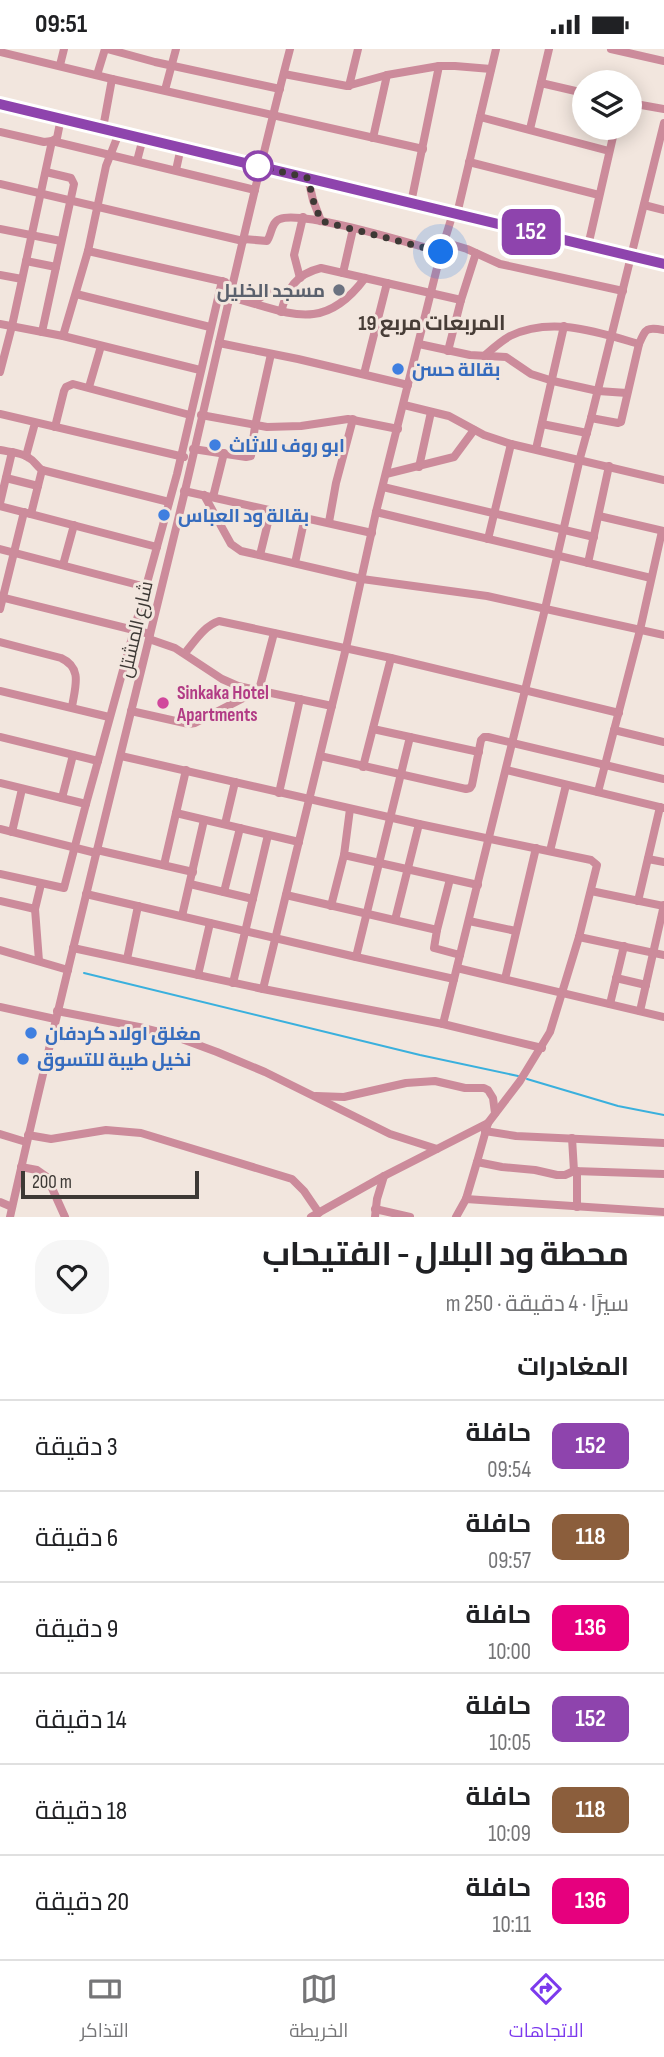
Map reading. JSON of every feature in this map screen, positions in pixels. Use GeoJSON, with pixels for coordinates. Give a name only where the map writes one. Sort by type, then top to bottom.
{"type":"FeatureCollection","features":[{"type":"Feature","properties":{"kind":"street"},"geometry":{"type":"LineString","coordinates":[[60,65],[64,49]]}},
{"type":"Feature","properties":{"kind":"street"},"geometry":{"type":"LineString","coordinates":[[97,75],[106,49],[280,89]]}},
{"type":"Feature","properties":{"kind":"street"},"geometry":{"type":"LineString","coordinates":[[165,90],[176,49]]}},
{"type":"Feature","properties":{"kind":"street","name":"شارع المشتل"},"geometry":{"type":"LineString","coordinates":[[11,1212],[56,1015],[121,756],[290,49]]}},
{"type":"Feature","properties":{"kind":"street"},"geometry":{"type":"LineString","coordinates":[[349,86],[358,49]]}},
{"type":"Feature","properties":{"kind":"street"},"geometry":{"type":"LineString","coordinates":[[263,989],[310,800],[376,512],[441,252],[455,214],[496,49]]}},
{"type":"Feature","properties":{"kind":"street"},"geometry":{"type":"LineString","coordinates":[[530,129],[549,49]]}},
{"type":"Feature","properties":{"kind":"street"},"geometry":{"type":"LineString","coordinates":[[611,49],[664,61]]}},
{"type":"Feature","properties":{"kind":"street"},"geometry":{"type":"LineString","coordinates":[[0,52],[423,149]]}},
{"type":"Feature","properties":{"kind":"street"},"geometry":{"type":"LineString","coordinates":[[284,74],[349,86],[387,75],[439,66],[491,69]]}},
{"type":"Feature","properties":{"kind":"street"},"geometry":{"type":"LineString","coordinates":[[411,203],[439,66]]}},
{"type":"Feature","properties":{"kind":"street"},"geometry":{"type":"LineString","coordinates":[[373,138],[387,75]]}},
{"type":"Feature","properties":{"kind":"street"},"geometry":{"type":"LineString","coordinates":[[103,128],[112,79]]}},
{"type":"Feature","properties":{"kind":"street"},"geometry":{"type":"LineString","coordinates":[[541,83],[572,90]]}},
{"type":"Feature","properties":{"kind":"street"},"geometry":{"type":"LineString","coordinates":[[0,104],[664,264]]}},
{"type":"Feature","properties":{"kind":"street"},"geometry":{"type":"LineString","coordinates":[[642,105],[664,109]]}},
{"type":"Feature","properties":{"kind":"street"},"geometry":{"type":"LineString","coordinates":[[480,117],[609,151]]}},
{"type":"Feature","properties":{"kind":"street"},"geometry":{"type":"LineString","coordinates":[[0,369],[12,326],[52,141],[57,138],[61,118]]}},
{"type":"Feature","properties":{"kind":"street"},"geometry":{"type":"LineString","coordinates":[[443,1024],[526,691],[580,459],[644,205],[659,162],[664,123]]}},
{"type":"Feature","properties":{"kind":"street"},"geometry":{"type":"LineString","coordinates":[[0,132],[44,142],[52,141],[255,190]]}},
{"type":"Feature","properties":{"kind":"street"},"geometry":{"type":"LineString","coordinates":[[63,336],[88,251],[106,166],[120,133]]}},
{"type":"Feature","properties":{"kind":"street"},"geometry":{"type":"LineString","coordinates":[[137,161],[143,138]]}},
{"type":"Feature","properties":{"kind":"street"},"geometry":{"type":"LineString","coordinates":[[588,246],[612,140]]}},
{"type":"Feature","properties":{"kind":"street"},"geometry":{"type":"LineString","coordinates":[[176,170],[180,147]]}},
{"type":"Feature","properties":{"kind":"street"},"geometry":{"type":"LineString","coordinates":[[469,162],[599,195]]}},
{"type":"Feature","properties":{"kind":"street"},"geometry":{"type":"LineString","coordinates":[[42,332],[74,184],[72,180],[46,172]]}},
{"type":"Feature","properties":{"kind":"street"},"geometry":{"type":"LineString","coordinates":[[308,178],[321,221]]}},
{"type":"Feature","properties":{"kind":"street"},"geometry":{"type":"LineString","coordinates":[[0,184],[243,240],[267,241],[278,219],[303,217],[441,252]]}},
{"type":"Feature","properties":{"kind":"street"},"geometry":{"type":"LineString","coordinates":[[644,205],[664,209]]}},
{"type":"Feature","properties":{"kind":"street"},"geometry":{"type":"LineString","coordinates":[[300,278],[294,255],[303,217]]}},
{"type":"Feature","properties":{"kind":"street"},"geometry":{"type":"LineString","coordinates":[[0,229],[61,240]]}},
{"type":"Feature","properties":{"kind":"street"},"geometry":{"type":"LineString","coordinates":[[343,272],[353,229]]}},
{"type":"Feature","properties":{"kind":"street"},"geometry":{"type":"LineString","coordinates":[[444,242],[500,264],[623,291]]}},
{"type":"Feature","properties":{"kind":"street"},"geometry":{"type":"LineString","coordinates":[[88,251],[233,284]]}},
{"type":"Feature","properties":{"kind":"street"},"geometry":{"type":"LineString","coordinates":[[448,351],[476,253]]}},
{"type":"Feature","properties":{"kind":"street"},"geometry":{"type":"LineString","coordinates":[[26,261],[57,267]]}},
{"type":"Feature","properties":{"kind":"street"},"geometry":{"type":"LineString","coordinates":[[281,312],[286,292],[300,278],[321,268],[461,300]]}},
{"type":"Feature","properties":{"kind":"street"},"geometry":{"type":"LineString","coordinates":[[0,275],[22,279]]}},
{"type":"Feature","properties":{"kind":"street"},"geometry":{"type":"LineString","coordinates":[[230,297],[303,316],[326,312],[350,297],[365,278]]}},
{"type":"Feature","properties":{"kind":"street"},"geometry":{"type":"LineString","coordinates":[[0,875],[65,888],[169,502],[222,281]]}},
{"type":"Feature","properties":{"kind":"street"},"geometry":{"type":"LineString","coordinates":[[364,374],[387,283]]}},
{"type":"Feature","properties":{"kind":"street"},"geometry":{"type":"LineString","coordinates":[[253,302],[266,294],[286,292]]}},
{"type":"Feature","properties":{"kind":"street"},"geometry":{"type":"LineString","coordinates":[[76,295],[210,327]]}},
{"type":"Feature","properties":{"kind":"street"},"geometry":{"type":"LineString","coordinates":[[0,324],[63,336],[200,370]]}},
{"type":"Feature","properties":{"kind":"street"},"geometry":{"type":"LineString","coordinates":[[484,356],[502,341],[520,332],[551,325],[639,344]]}},
{"type":"Feature","properties":{"kind":"street"},"geometry":{"type":"LineString","coordinates":[[536,449],[564,326]]}},
{"type":"Feature","properties":{"kind":"street"},"geometry":{"type":"LineString","coordinates":[[592,418],[620,423],[639,344],[646,329],[664,330]]}},
{"type":"Feature","properties":{"kind":"street"},"geometry":{"type":"LineString","coordinates":[[219,344],[408,385]]}},
{"type":"Feature","properties":{"kind":"street"},"geometry":{"type":"LineString","coordinates":[[419,344],[470,355],[506,357],[531,374],[552,381],[598,391],[627,393]]}},
{"type":"Feature","properties":{"kind":"street"},"geometry":{"type":"LineString","coordinates":[[89,387],[101,346]]}},
{"type":"Feature","properties":{"kind":"street"},"geometry":{"type":"LineString","coordinates":[[0,414],[180,457],[192,453],[251,456],[271,354]]}},
{"type":"Feature","properties":{"kind":"street"},"geometry":{"type":"LineString","coordinates":[[55,427],[66,387],[75,384],[190,415]]}},
{"type":"Feature","properties":{"kind":"street"},"geometry":{"type":"LineString","coordinates":[[404,405],[457,419],[474,430],[511,444],[664,480]]}},
{"type":"Feature","properties":{"kind":"street"},"geometry":{"type":"LineString","coordinates":[[419,467],[431,412]]}},
{"type":"Feature","properties":{"kind":"street"},"geometry":{"type":"LineString","coordinates":[[201,415],[255,426],[301,426],[353,419],[398,429]]}},
{"type":"Feature","properties":{"kind":"street"},"geometry":{"type":"LineString","coordinates":[[329,522],[353,419]]}},
{"type":"Feature","properties":{"kind":"street"},"geometry":{"type":"LineString","coordinates":[[26,456],[35,423]]}},
{"type":"Feature","properties":{"kind":"street"},"geometry":{"type":"LineString","coordinates":[[542,424],[587,433]]}},
{"type":"Feature","properties":{"kind":"street"},"geometry":{"type":"LineString","coordinates":[[386,474],[454,457],[474,430]]}},
{"type":"Feature","properties":{"kind":"street"},"geometry":{"type":"LineString","coordinates":[[488,540],[511,444]]}},
{"type":"Feature","properties":{"kind":"street"},"geometry":{"type":"LineString","coordinates":[[0,450],[26,456],[42,470],[169,502]]}},
{"type":"Feature","properties":{"kind":"street"},"geometry":{"type":"LineString","coordinates":[[12,452],[0,505],[157,547]]}},
{"type":"Feature","properties":{"kind":"street"},"geometry":{"type":"LineString","coordinates":[[224,453],[208,496],[231,544],[241,551],[362,579],[487,596],[664,635]]}},
{"type":"Feature","properties":{"kind":"street"},"geometry":{"type":"LineString","coordinates":[[588,563],[609,466]]}},
{"type":"Feature","properties":{"kind":"street"},"geometry":{"type":"LineString","coordinates":[[0,610],[13,552],[42,470]]}},
{"type":"Feature","properties":{"kind":"street"},"geometry":{"type":"LineString","coordinates":[[6,478],[38,486]]}},
{"type":"Feature","properties":{"kind":"street"},"geometry":{"type":"LineString","coordinates":[[383,487],[593,537]]}},
{"type":"Feature","properties":{"kind":"street"},"geometry":{"type":"LineString","coordinates":[[184,491],[372,533]]}},
{"type":"Feature","properties":{"kind":"street"},"geometry":{"type":"LineString","coordinates":[[260,555],[271,510]]}},
{"type":"Feature","properties":{"kind":"street"},"geometry":{"type":"LineString","coordinates":[[376,512],[651,578]]}},
{"type":"Feature","properties":{"kind":"street"},"geometry":{"type":"LineString","coordinates":[[598,792],[663,531],[599,516]]}},
{"type":"Feature","properties":{"kind":"street"},"geometry":{"type":"LineString","coordinates":[[295,563],[305,517]]}},
{"type":"Feature","properties":{"kind":"street"},"geometry":{"type":"LineString","coordinates":[[63,565],[74,524]]}},
{"type":"Feature","properties":{"kind":"street"},"geometry":{"type":"LineString","coordinates":[[0,549],[146,587]]}},
{"type":"Feature","properties":{"kind":"street"},"geometry":{"type":"LineString","coordinates":[[1,597],[149,636],[185,653],[222,679],[238,686],[331,706]]}},
{"type":"Feature","properties":{"kind":"street"},"geometry":{"type":"LineString","coordinates":[[185,653],[205,629],[219,621],[391,658],[619,713]]}},
{"type":"Feature","properties":{"kind":"street"},"geometry":{"type":"LineString","coordinates":[[131,712],[195,723],[259,690],[274,633]]}},
{"type":"Feature","properties":{"kind":"street"},"geometry":{"type":"LineString","coordinates":[[0,642],[69,662],[75,673],[72,708]]}},
{"type":"Feature","properties":{"kind":"street"},"geometry":{"type":"LineString","coordinates":[[363,767],[391,658]]}},
{"type":"Feature","properties":{"kind":"street"},"geometry":{"type":"LineString","coordinates":[[0,691],[109,717]]}},
{"type":"Feature","properties":{"kind":"street"},"geometry":{"type":"LineString","coordinates":[[279,793],[300,699]]}},
{"type":"Feature","properties":{"kind":"street"},"geometry":{"type":"LineString","coordinates":[[373,729],[479,752]]}},
{"type":"Feature","properties":{"kind":"street"},"geometry":{"type":"LineString","coordinates":[[614,730],[664,742]]}},
{"type":"Feature","properties":{"kind":"street"},"geometry":{"type":"LineString","coordinates":[[0,737],[98,761]]}},
{"type":"Feature","properties":{"kind":"street"},"geometry":{"type":"LineString","coordinates":[[356,957],[410,737]]}},
{"type":"Feature","properties":{"kind":"street"},"geometry":{"type":"LineString","coordinates":[[320,756],[466,789],[472,785],[484,737],[664,779]]}},
{"type":"Feature","properties":{"kind":"street"},"geometry":{"type":"LineString","coordinates":[[62,799],[73,755]]}},
{"type":"Feature","properties":{"kind":"street"},"geometry":{"type":"LineString","coordinates":[[121,756],[596,862],[591,891],[556,1017],[542,1048],[487,1127],[466,1199],[456,1217]]}},
{"type":"Feature","properties":{"kind":"street"},"geometry":{"type":"LineString","coordinates":[[164,865],[186,770]]}},
{"type":"Feature","properties":{"kind":"street"},"geometry":{"type":"LineString","coordinates":[[506,770],[662,808],[638,901]]}},
{"type":"Feature","properties":{"kind":"street"},"geometry":{"type":"LineString","coordinates":[[225,824],[235,782]]}},
{"type":"Feature","properties":{"kind":"street"},"geometry":{"type":"LineString","coordinates":[[0,783],[86,804]]}},
{"type":"Feature","properties":{"kind":"street"},"geometry":{"type":"LineString","coordinates":[[550,851],[566,785]]}},
{"type":"Feature","properties":{"kind":"street"},"geometry":{"type":"LineString","coordinates":[[12,832],[22,789]]}},
{"type":"Feature","properties":{"kind":"street"},"geometry":{"type":"LineString","coordinates":[[331,906],[344,855],[350,809]]}},
{"type":"Feature","properties":{"kind":"street"},"geometry":{"type":"LineString","coordinates":[[176,813],[299,842]]}},
{"type":"Feature","properties":{"kind":"street"},"geometry":{"type":"LineString","coordinates":[[182,916],[204,820]]}},
{"type":"Feature","properties":{"kind":"street"},"geometry":{"type":"LineString","coordinates":[[395,921],[419,824]]}},
{"type":"Feature","properties":{"kind":"street"},"geometry":{"type":"LineString","coordinates":[[224,892],[240,828]]}},
{"type":"Feature","properties":{"kind":"street"},"geometry":{"type":"LineString","coordinates":[[0,829],[75,848],[193,872]]}},
{"type":"Feature","properties":{"kind":"street"},"geometry":{"type":"LineString","coordinates":[[233,982],[268,835]]}},
{"type":"Feature","properties":{"kind":"street"},"geometry":{"type":"LineString","coordinates":[[505,979],[536,848]]}},
{"type":"Feature","properties":{"kind":"street"},"geometry":{"type":"LineString","coordinates":[[344,855],[478,885]]}},
{"type":"Feature","properties":{"kind":"street"},"geometry":{"type":"LineString","coordinates":[[648,859],[664,862]]}},
{"type":"Feature","properties":{"kind":"street"},"geometry":{"type":"LineString","coordinates":[[450,879],[434,948],[460,955]]}},
{"type":"Feature","properties":{"kind":"street"},"geometry":{"type":"LineString","coordinates":[[38,961],[34,909],[41,884]]}},
{"type":"Feature","properties":{"kind":"street"},"geometry":{"type":"LineString","coordinates":[[190,884],[253,899]]}},
{"type":"Feature","properties":{"kind":"street"},"geometry":{"type":"LineString","coordinates":[[591,891],[664,906],[640,1011]]}},
{"type":"Feature","properties":{"kind":"street"},"geometry":{"type":"LineString","coordinates":[[86,894],[454,979]]}},
{"type":"Feature","properties":{"kind":"street"},"geometry":{"type":"LineString","coordinates":[[286,895],[437,930]]}},
{"type":"Feature","properties":{"kind":"street"},"geometry":{"type":"LineString","coordinates":[[0,901],[34,909]]}},
{"type":"Feature","properties":{"kind":"street"},"geometry":{"type":"LineString","coordinates":[[127,959],[138,906]]}},
{"type":"Feature","properties":{"kind":"street"},"geometry":{"type":"LineString","coordinates":[[469,921],[516,931]]}},
{"type":"Feature","properties":{"kind":"street"},"geometry":{"type":"LineString","coordinates":[[198,975],[210,923]]}},
{"type":"Feature","properties":{"kind":"street"},"geometry":{"type":"LineString","coordinates":[[579,937],[664,955]]}},
{"type":"Feature","properties":{"kind":"street"},"geometry":{"type":"LineString","coordinates":[[610,1004],[624,946]]}},
{"type":"Feature","properties":{"kind":"street"},"geometry":{"type":"LineString","coordinates":[[73,948],[443,1024],[542,1048]]}},
{"type":"Feature","properties":{"kind":"street"},"geometry":{"type":"LineString","coordinates":[[0,950],[68,971]]}},
{"type":"Feature","properties":{"kind":"street"},"geometry":{"type":"LineString","coordinates":[[457,968],[664,1017]]}},
{"type":"Feature","properties":{"kind":"street"},"geometry":{"type":"LineString","coordinates":[[616,978],[646,985]]}},
{"type":"Feature","properties":{"kind":"street"},"geometry":{"type":"LineString","coordinates":[[0,1007],[171,1035],[265,1072],[390,1134],[437,1149]]}},
{"type":"Feature","properties":{"kind":"street"},"geometry":{"type":"LineString","coordinates":[[310,1095],[344,1097],[406,1083],[435,1081],[488,1090],[493,1098],[495,1113]]}},
{"type":"Feature","properties":{"kind":"street"},"geometry":{"type":"LineString","coordinates":[[0,1135],[51,1139],[106,1130],[141,1133],[292,1179],[304,1191],[315,1215],[384,1176],[487,1127],[516,1136],[664,1143]]}},
{"type":"Feature","properties":{"kind":"street"},"geometry":{"type":"LineString","coordinates":[[572,1138],[577,1207]]}},
{"type":"Feature","properties":{"kind":"street"},"geometry":{"type":"LineString","coordinates":[[477,1162],[557,1175],[575,1171],[664,1174]]}},
{"type":"Feature","properties":{"kind":"street"},"geometry":{"type":"LineString","coordinates":[[21,1167],[37,1170],[47,1177],[65,1217]]}},
{"type":"Feature","properties":{"kind":"street"},"geometry":{"type":"LineString","coordinates":[[384,1176],[375,1213],[410,1217]]}},
{"type":"Feature","properties":{"kind":"street"},"geometry":{"type":"LineString","coordinates":[[466,1199],[664,1212]]}},
{"type":"Feature","properties":{"kind":"street"},"geometry":{"type":"LineString","coordinates":[[0,1202],[11,1212]]}},
{"type":"Feature","properties":{"kind":"waterway"},"geometry":{"type":"LineString","coordinates":[[84,973],[420,1055],[518,1076]]}},
{"type":"Feature","properties":{"kind":"waterway"},"geometry":{"type":"LineString","coordinates":[[527,1079],[618,1106],[664,1115]]}},
{"type":"Feature","properties":{"kind":"bus line","name":"152"},"geometry":{"type":"LineString","coordinates":[[0,104],[664,264]]}},
{"type":"Feature","properties":{"kind":"place","name":"مسجد الخليل"},"geometry":{"type":"Point","coordinates":[339,290]}},
{"type":"Feature","properties":{"kind":"place","name":"بقالة حسن"},"geometry":{"type":"Point","coordinates":[398,369]}},
{"type":"Feature","properties":{"kind":"place","name":"ابو روف للاثاث"},"geometry":{"type":"Point","coordinates":[215,445]}},
{"type":"Feature","properties":{"kind":"place","name":"بقالة ود العباس"},"geometry":{"type":"Point","coordinates":[164,515]}},
{"type":"Feature","properties":{"kind":"place","name":"Sinkaka Hotel Apartments"},"geometry":{"type":"Point","coordinates":[163,703]}},
{"type":"Feature","properties":{"kind":"place","name":"مغلق اولاد كردفان"},"geometry":{"type":"Point","coordinates":[31,1033]}},
{"type":"Feature","properties":{"kind":"place","name":"نخيل طيبة للتسوق"},"geometry":{"type":"Point","coordinates":[23,1059]}},
{"type":"Feature","properties":{"kind":"district","name":"المربعات مربع 19"},"geometry":{"type":"Point","coordinates":[432,323]}},
{"type":"Feature","properties":{"kind":"route"},"geometry":{"type":"LineString","coordinates":[[258,166],[308,178],[321,221],[441,252]]}}]}
